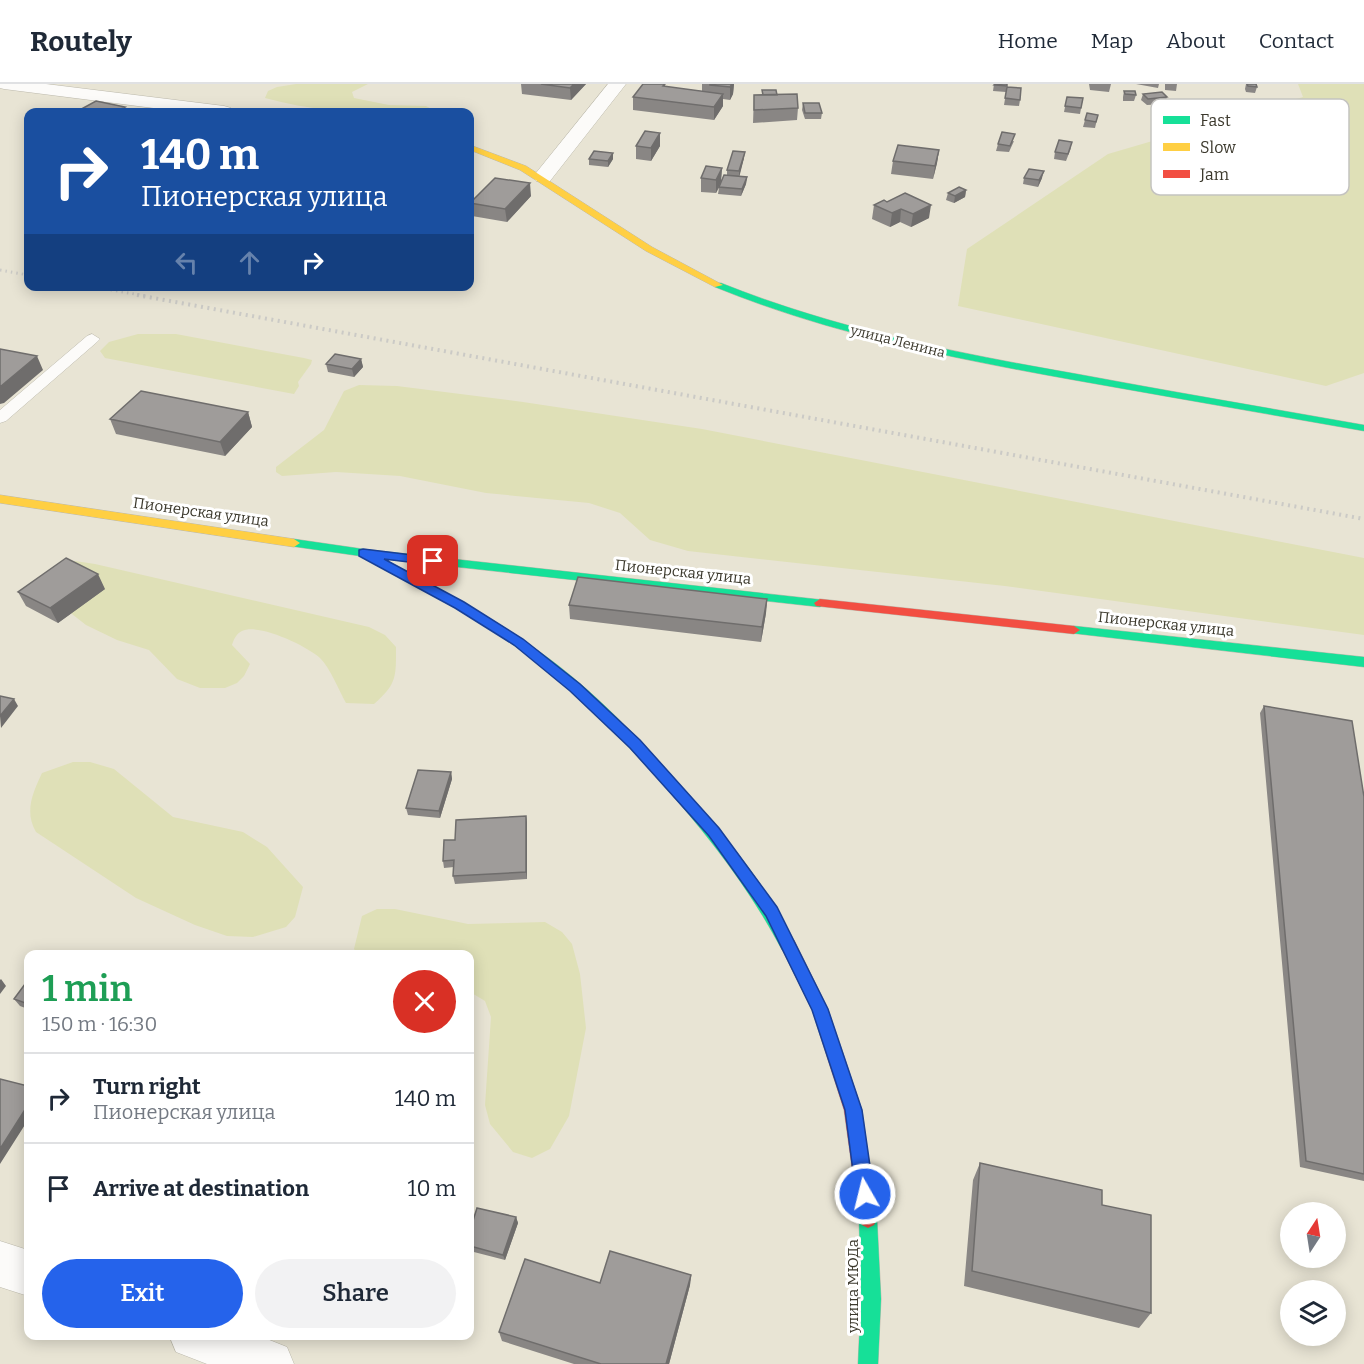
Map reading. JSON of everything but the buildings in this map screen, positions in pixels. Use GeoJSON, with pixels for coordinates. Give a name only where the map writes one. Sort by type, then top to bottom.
{"type":"FeatureCollection","features":[{"type":"Feature","properties":{"kind":"street"},"geometry":{"type":"LineString","coordinates":[[4,84],[193,108]]}},
{"type":"Feature","properties":{"kind":"street"},"geometry":{"type":"LineString","coordinates":[[543,177],[617,84]]}},
{"type":"Feature","properties":{"kind":"street","name":"улица Ленина"},"geometry":{"type":"LineString","coordinates":[[474,148],[543,177],[604,220],[678,265],[731,291],[808,318],[946,354],[1364,428]]}},
{"type":"Feature","properties":{"kind":"street","name":"Пионерская улица"},"geometry":{"type":"LineString","coordinates":[[0,499],[363,553],[1364,662]]}},
{"type":"Feature","properties":{"kind":"street","name":"улица МЮДа"},"geometry":{"type":"LineString","coordinates":[[363,553],[460,605],[518,642],[575,687],[635,744],[714,832],[771,912],[820,1009],[853,1110],[868,1215],[871,1299],[868,1364]]}},
{"type":"Feature","properties":{"kind":"street"},"geometry":{"type":"LineString","coordinates":[[0,1264],[24,1273]]}},
{"type":"Feature","properties":{"kind":"street"},"geometry":{"type":"LineString","coordinates":[[206,1340],[270,1364]]}},
{"type":"Feature","properties":{"kind":"lane"},"geometry":{"type":"LineString","coordinates":[[0,418],[92,339]]}},
{"type":"Feature","properties":{"kind":"green space"},"geometry":{"type":"Polygon","coordinates":[[[296,84],[368,84],[352,92],[354,98],[389,105],[430,108],[315,108],[265,98],[268,91],[296,84]]]}},
{"type":"Feature","properties":{"kind":"green space"},"geometry":{"type":"Polygon","coordinates":[[[1298,84],[1364,84],[1364,373],[1326,386],[958,306],[967,249],[1108,154],[1151,141],[1151,195],[1349,195],[1349,99],[1296,99],[1303,97],[1298,84]]]}},
{"type":"Feature","properties":{"kind":"green space"},"geometry":{"type":"Polygon","coordinates":[[[138,334],[176,334],[312,360],[298,382],[299,386],[294,394],[105,358],[100,351],[109,342],[138,334]]]}},
{"type":"Feature","properties":{"kind":"green space"},"geometry":{"type":"Polygon","coordinates":[[[359,385],[397,386],[523,402],[702,429],[1364,558],[1364,635],[1005,586],[688,551],[650,540],[620,513],[589,503],[486,493],[400,476],[336,472],[282,476],[276,472],[276,467],[324,430],[344,391],[359,385]]]}},
{"type":"Feature","properties":{"kind":"green space"},"geometry":{"type":"Polygon","coordinates":[[[75,561],[369,627],[385,635],[396,647],[394,679],[387,691],[374,704],[346,703],[328,668],[314,653],[282,637],[250,629],[238,634],[232,645],[250,664],[244,676],[237,683],[225,688],[200,688],[177,679],[149,650],[117,640],[86,625],[36,586],[53,567],[75,561]]]}},
{"type":"Feature","properties":{"kind":"green space"},"geometry":{"type":"Polygon","coordinates":[[[73,762],[90,762],[114,769],[173,817],[243,832],[267,847],[303,887],[295,917],[286,927],[253,937],[227,936],[195,925],[136,898],[36,832],[32,825],[30,810],[42,773],[73,762]]]}},
{"type":"Feature","properties":{"kind":"green space"},"geometry":{"type":"Polygon","coordinates":[[[377,909],[395,909],[468,924],[545,922],[562,932],[572,944],[580,974],[586,1028],[569,1116],[550,1149],[532,1158],[513,1152],[490,1124],[485,1105],[491,1017],[485,1001],[474,994],[474,950],[355,950],[362,916],[377,909]]]}},
{"type":"Feature","properties":{"kind":"railway"},"geometry":{"type":"LineString","coordinates":[[0,270],[24,274]]}},
{"type":"Feature","properties":{"kind":"railway"},"geometry":{"type":"LineString","coordinates":[[118,291],[146,296]]}},
{"type":"Feature","properties":{"kind":"railway"},"geometry":{"type":"LineString","coordinates":[[137,295],[1364,519]]}},
{"type":"Feature","properties":{"kind":"traffic: fast"},"geometry":{"type":"LineString","coordinates":[[718,285],[798,315],[880,338],[1047,372],[1364,428]]}},
{"type":"Feature","properties":{"kind":"traffic: fast"},"geometry":{"type":"LineString","coordinates":[[294,543],[363,553],[820,603]]}},
{"type":"Feature","properties":{"kind":"traffic: fast"},"geometry":{"type":"LineString","coordinates":[[378,561],[431,589],[499,630],[537,656],[577,688],[650,761],[717,838],[762,900],[788,945]]}},
{"type":"Feature","properties":{"kind":"traffic: fast"},"geometry":{"type":"LineString","coordinates":[[1074,630],[1364,662]]}},
{"type":"Feature","properties":{"kind":"traffic: fast"},"geometry":{"type":"LineString","coordinates":[[868,1219],[871,1299],[868,1364]]}},
{"type":"Feature","properties":{"kind":"traffic: slow"},"geometry":{"type":"LineString","coordinates":[[474,149],[523,168],[649,249],[718,285]]}},
{"type":"Feature","properties":{"kind":"traffic: slow"},"geometry":{"type":"LineString","coordinates":[[0,499],[294,543]]}},
{"type":"Feature","properties":{"kind":"traffic: jam"},"geometry":{"type":"LineString","coordinates":[[820,603],[1074,630]]}},
{"type":"Feature","properties":{"kind":"traffic: jam"},"geometry":{"type":"LineString","coordinates":[[788,945],[820,1009],[853,1110],[868,1219]]}},
{"type":"Feature","properties":{"kind":"route"},"geometry":{"type":"LineString","coordinates":[[433,561],[363,553],[460,605],[518,642],[575,687],[635,744],[714,832],[771,912],[820,1009],[853,1110],[865,1194]]}}]}
